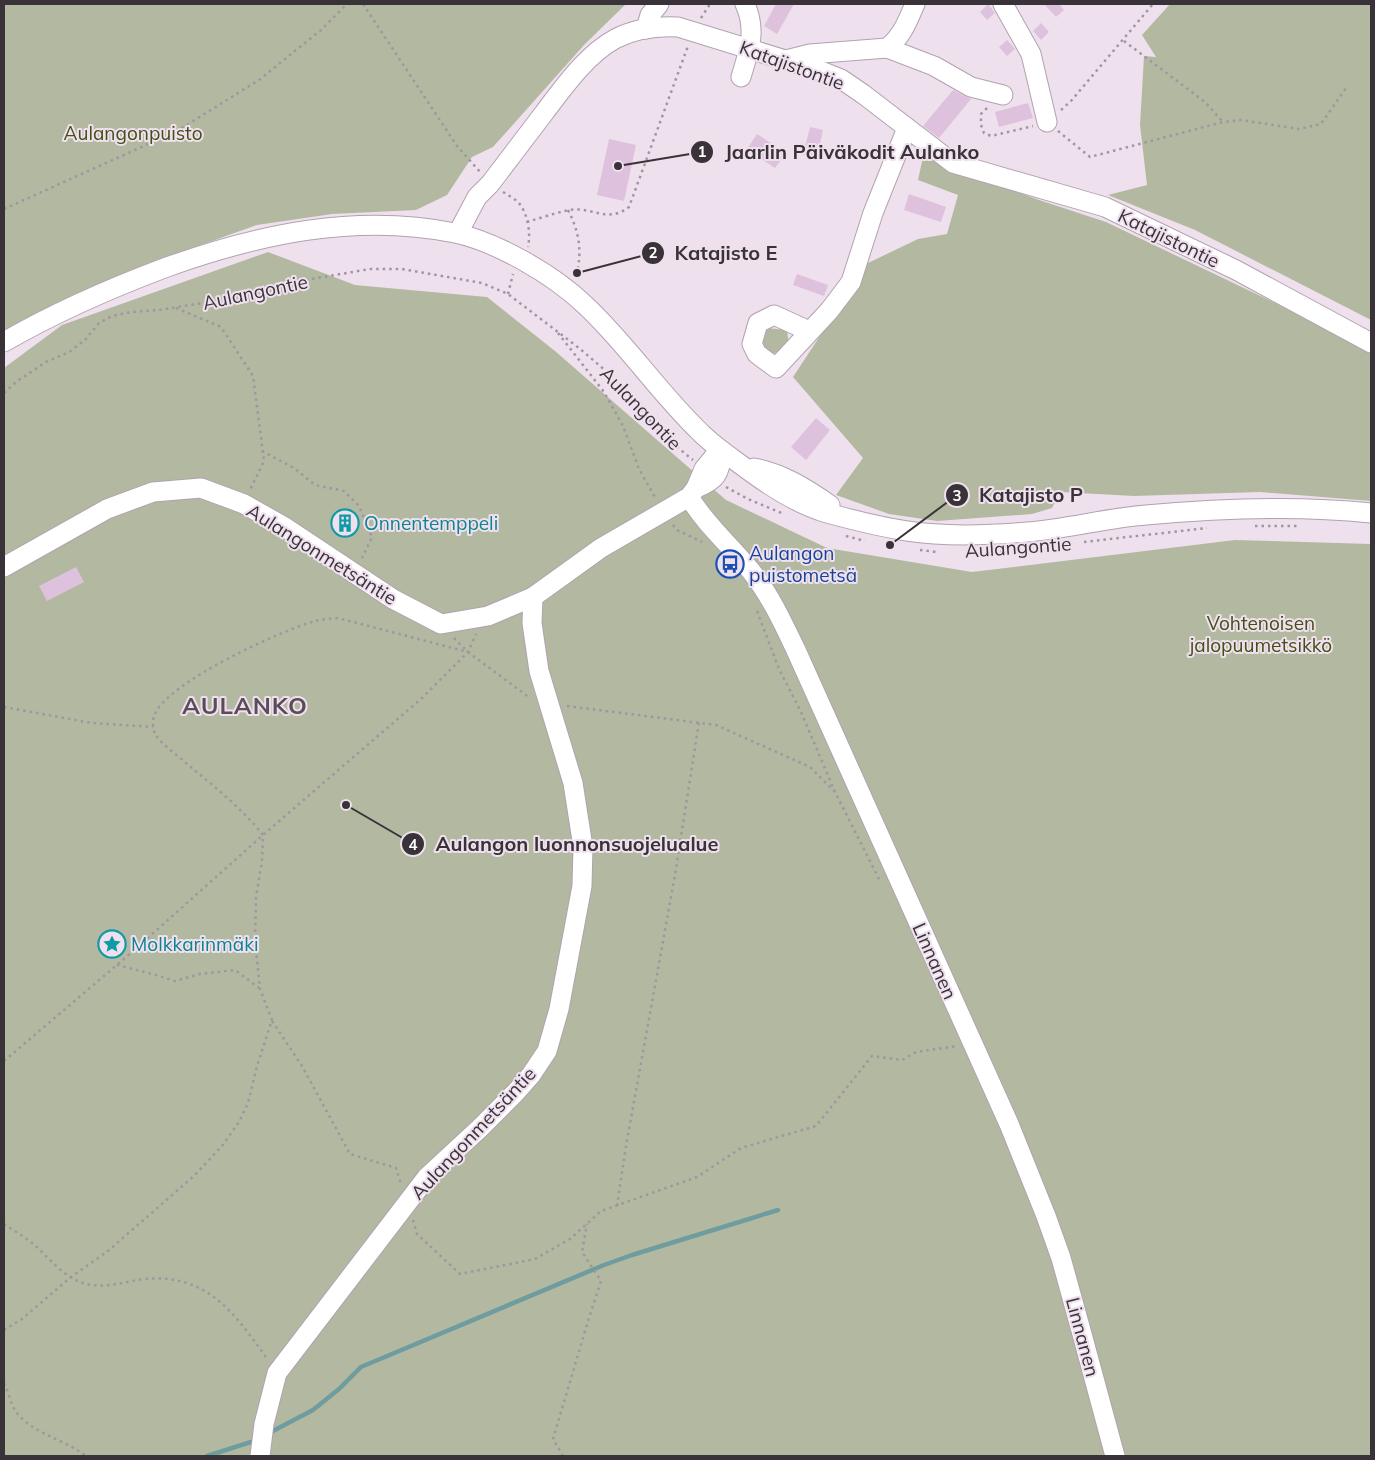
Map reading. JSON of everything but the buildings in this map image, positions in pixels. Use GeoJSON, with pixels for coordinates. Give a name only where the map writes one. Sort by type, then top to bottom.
{"type":"FeatureCollection","features":[{"type":"Feature","properties":{"kind":"street"},"geometry":{"type":"LineString","coordinates":[[646,29],[650,15],[659,4]]}},
{"type":"Feature","properties":{"kind":"street"},"geometry":{"type":"LineString","coordinates":[[741,77],[752,34],[750,14],[746,4]]}},
{"type":"Feature","properties":{"kind":"street"},"geometry":{"type":"LineString","coordinates":[[887,48],[895,43],[904,29],[915,4]]}},
{"type":"Feature","properties":{"kind":"street"},"geometry":{"type":"LineString","coordinates":[[1003,4],[1031,54],[1047,122]]}},
{"type":"Feature","properties":{"kind":"street","name":"Katajistontie"},"geometry":{"type":"LineString","coordinates":[[458,233],[476,197],[490,184],[566,84],[586,62],[613,40],[630,32],[660,26],[678,27],[841,79],[953,163],[1106,207],[1236,270],[1371,343]]}},
{"type":"Feature","properties":{"kind":"street"},"geometry":{"type":"LineString","coordinates":[[784,60],[810,54],[887,48],[934,66],[971,87],[1003,95]]}},
{"type":"Feature","properties":{"kind":"street"},"geometry":{"type":"LineString","coordinates":[[809,331],[829,311],[851,282],[873,213],[907,128]]}},
{"type":"Feature","properties":{"kind":"street","name":"Aulangontie"},"geometry":{"type":"LineString","coordinates":[[4,342],[36,323],[82,301],[208,252],[282,234],[363,224],[415,227],[458,233],[496,247],[537,269],[584,303],[672,404],[722,452],[743,467],[769,471],[788,479],[820,498],[847,527],[979,535],[1072,527],[1141,515],[1219,509],[1286,507],[1371,513]]}},
{"type":"Feature","properties":{"kind":"street"},"geometry":{"type":"LineString","coordinates":[[709,473],[721,465],[722,452]]}},
{"type":"Feature","properties":{"kind":"street","name":"Aulangonmetsäntie"},"geometry":{"type":"LineString","coordinates":[[4,566],[106,509],[153,492],[200,488],[244,504],[283,526],[393,599],[441,624],[483,617],[532,597],[600,548],[664,512],[708,483],[709,473]]}},
{"type":"Feature","properties":{"kind":"street","name":"Linnanen"},"geometry":{"type":"LineString","coordinates":[[693,493],[697,510],[751,571],[771,600],[795,648],[1009,1124],[1061,1258],[1114,1456]]}},
{"type":"Feature","properties":{"kind":"street","name":"Aulangonmetsäntie"},"geometry":{"type":"LineString","coordinates":[[260,1456],[264,1424],[277,1374],[427,1177],[480,1128],[531,1075],[547,1051],[559,1009],[582,886],[583,848],[572,783],[539,671],[532,623],[532,597]]}},
{"type":"Feature","properties":{"kind":"path"},"geometry":{"type":"LineString","coordinates":[[4,209],[176,131],[259,80],[321,30],[346,4]]}},
{"type":"Feature","properties":{"kind":"path"},"geometry":{"type":"LineString","coordinates":[[363,4],[457,146],[490,184],[517,202],[524,211],[530,237],[527,248]]}},
{"type":"Feature","properties":{"kind":"path"},"geometry":{"type":"LineString","coordinates":[[1153,4],[1124,40],[1205,102],[1223,122]]}},
{"type":"Feature","properties":{"kind":"path"},"geometry":{"type":"LineString","coordinates":[[527,222],[568,210],[610,216],[621,213],[629,207],[693,32]]}},
{"type":"Feature","properties":{"kind":"path"},"geometry":{"type":"LineString","coordinates":[[1047,122],[1090,157],[1223,122],[1241,120],[1299,129],[1321,124],[1346,88]]}},
{"type":"Feature","properties":{"kind":"path"},"geometry":{"type":"LineString","coordinates":[[568,210],[579,238],[580,259],[577,272]]}},
{"type":"Feature","properties":{"kind":"path"},"geometry":{"type":"LineString","coordinates":[[508,294],[515,267]]}},
{"type":"Feature","properties":{"kind":"path","name":"Aulangontie"},"geometry":{"type":"LineString","coordinates":[[4,393],[16,382],[46,362],[69,352],[85,340],[99,323],[112,316],[209,302],[276,285],[370,269],[402,269],[454,277],[482,283],[508,294],[620,383],[660,434],[729,489],[748,500],[784,514]]}},
{"type":"Feature","properties":{"kind":"path"},"geometry":{"type":"LineString","coordinates":[[174,308],[221,327],[253,376],[264,461],[244,504]]}},
{"type":"Feature","properties":{"kind":"path"},"geometry":{"type":"LineString","coordinates":[[555,330],[604,392],[623,426],[639,469],[664,512],[677,530],[708,545]]}},
{"type":"Feature","properties":{"kind":"path"},"geometry":{"type":"LineString","coordinates":[[262,451],[294,468],[315,486],[344,491],[359,506],[372,537],[363,557],[353,572]]}},
{"type":"Feature","properties":{"kind":"path"},"geometry":{"type":"LineString","coordinates":[[1251,526],[1308,526]]}},
{"type":"Feature","properties":{"kind":"path"},"geometry":{"type":"LineString","coordinates":[[847,527],[872,542]]}},
{"type":"Feature","properties":{"kind":"path","name":"Aulangontie"},"geometry":{"type":"LineString","coordinates":[[1081,542],[1214,528]]}},
{"type":"Feature","properties":{"kind":"path"},"geometry":{"type":"LineString","coordinates":[[918,550],[936,552]]}},
{"type":"Feature","properties":{"kind":"path","name":"Aulangontie"},"geometry":{"type":"LineString","coordinates":[[983,552],[1022,550]]}},
{"type":"Feature","properties":{"kind":"path"},"geometry":{"type":"LineString","coordinates":[[754,605],[779,669],[801,712],[835,792],[810,767],[716,725],[549,704],[533,700],[468,652],[338,618],[316,621],[269,638],[219,664],[187,683],[165,701],[154,715],[153,727],[156,735],[169,748],[250,818],[263,835],[262,862],[256,897],[256,967],[260,989],[272,1020],[302,1066],[350,1154],[396,1168],[417,1234],[460,1274],[535,1260],[570,1240],[601,1212],[697,1177],[741,1148],[816,1126],[872,1056],[902,1060],[916,1052],[958,1046]]}},
{"type":"Feature","properties":{"kind":"path"},"geometry":{"type":"LineString","coordinates":[[4,1061],[117,965],[414,704],[468,652],[483,617]]}},
{"type":"Feature","properties":{"kind":"path"},"geometry":{"type":"LineString","coordinates":[[4,707],[92,723],[153,727]]}},
{"type":"Feature","properties":{"kind":"path"},"geometry":{"type":"LineString","coordinates":[[617,1206],[675,875],[699,722]]}},
{"type":"Feature","properties":{"kind":"path"},"geometry":{"type":"LineString","coordinates":[[117,965],[156,974],[175,981],[200,974],[235,970],[260,989]]}},
{"type":"Feature","properties":{"kind":"path"},"geometry":{"type":"LineString","coordinates":[[4,1330],[22,1319],[71,1277],[108,1251],[195,1175],[222,1146],[240,1122],[248,1103],[257,1066],[272,1020]]}},
{"type":"Feature","properties":{"kind":"path"},"geometry":{"type":"LineString","coordinates":[[4,1224],[32,1242],[71,1277],[80,1282],[102,1286],[162,1278],[195,1285],[228,1310],[247,1330],[277,1374]]}},
{"type":"Feature","properties":{"kind":"path"},"geometry":{"type":"LineString","coordinates":[[563,1456],[553,1439],[601,1281],[582,1252],[587,1224]]}},
{"type":"Feature","properties":{"kind":"path"},"geometry":{"type":"LineString","coordinates":[[4,1383],[14,1409],[32,1427],[86,1456]]}},
{"type":"Feature","properties":{"kind":"green space","name":"Aulangonpuisto"},"geometry":{"type":"Polygon","coordinates":[[[4,4],[626,4],[584,45],[493,147],[472,157],[447,195],[416,210],[332,214],[257,225],[201,245],[52,305],[4,339],[4,4]]]}},
{"type":"Feature","properties":{"kind":"green space"},"geometry":{"type":"Polygon","coordinates":[[[1170,4],[1371,4],[1371,320],[1195,230],[1108,195],[1147,185],[1140,125],[1144,56],[1156,57],[1142,35],[1170,4]]]}},
{"type":"Feature","properties":{"kind":"green space"},"geometry":{"type":"Polygon","coordinates":[[[923,157],[1039,200],[1106,222],[1371,349],[1371,501],[1260,492],[1134,496],[1060,492],[1052,508],[1032,514],[937,521],[889,514],[836,495],[863,458],[793,377],[868,263],[918,239],[947,234],[958,195],[918,180],[923,157]]]}},
{"type":"Feature","properties":{"kind":"green space","name":"Vohtenoisen jalopuumetsikkö"},"geometry":{"type":"Polygon","coordinates":[[[268,252],[355,285],[487,297],[555,351],[726,500],[827,548],[972,572],[1235,540],[1371,544],[1371,1456],[4,1456],[4,368],[62,325],[268,252]]]}},
{"type":"Feature","properties":{"kind":"green space"},"geometry":{"type":"Polygon","coordinates":[[[767,328],[787,330],[789,347],[770,355],[762,346],[767,328]]]}},
{"type":"Feature","properties":{"kind":"waterway"},"geometry":{"type":"LineString","coordinates":[[271,1432],[313,1410],[339,1389],[361,1367],[604,1265],[778,1210]]}},
{"type":"Feature","properties":{"kind":"waterway"},"geometry":{"type":"LineString","coordinates":[[207,1456],[257,1440]]}},
{"type":"Feature","properties":{"kind":"place","name":"Jaarlin Päiväkodit Aulanko"},"geometry":{"type":"Point","coordinates":[618,166]}},
{"type":"Feature","properties":{"kind":"place","name":"Katajisto E"},"geometry":{"type":"Point","coordinates":[577,273]}},
{"type":"Feature","properties":{"kind":"place","name":"Onnentemppeli"},"geometry":{"type":"Point","coordinates":[345,523]}},
{"type":"Feature","properties":{"kind":"place","name":"Katajisto P"},"geometry":{"type":"Point","coordinates":[890,545]}},
{"type":"Feature","properties":{"kind":"place","name":"Aulangon puistometsä"},"geometry":{"type":"Point","coordinates":[730,564]}},
{"type":"Feature","properties":{"kind":"place","name":"Aulangon luonnonsuojelualue"},"geometry":{"type":"Point","coordinates":[346,805]}},
{"type":"Feature","properties":{"kind":"place","name":"Molkkarinmäki"},"geometry":{"type":"Point","coordinates":[112,944]}},
{"type":"Feature","properties":{"kind":"district","name":"AULANKO"},"geometry":{"type":"Point","coordinates":[245,706]}}]}
